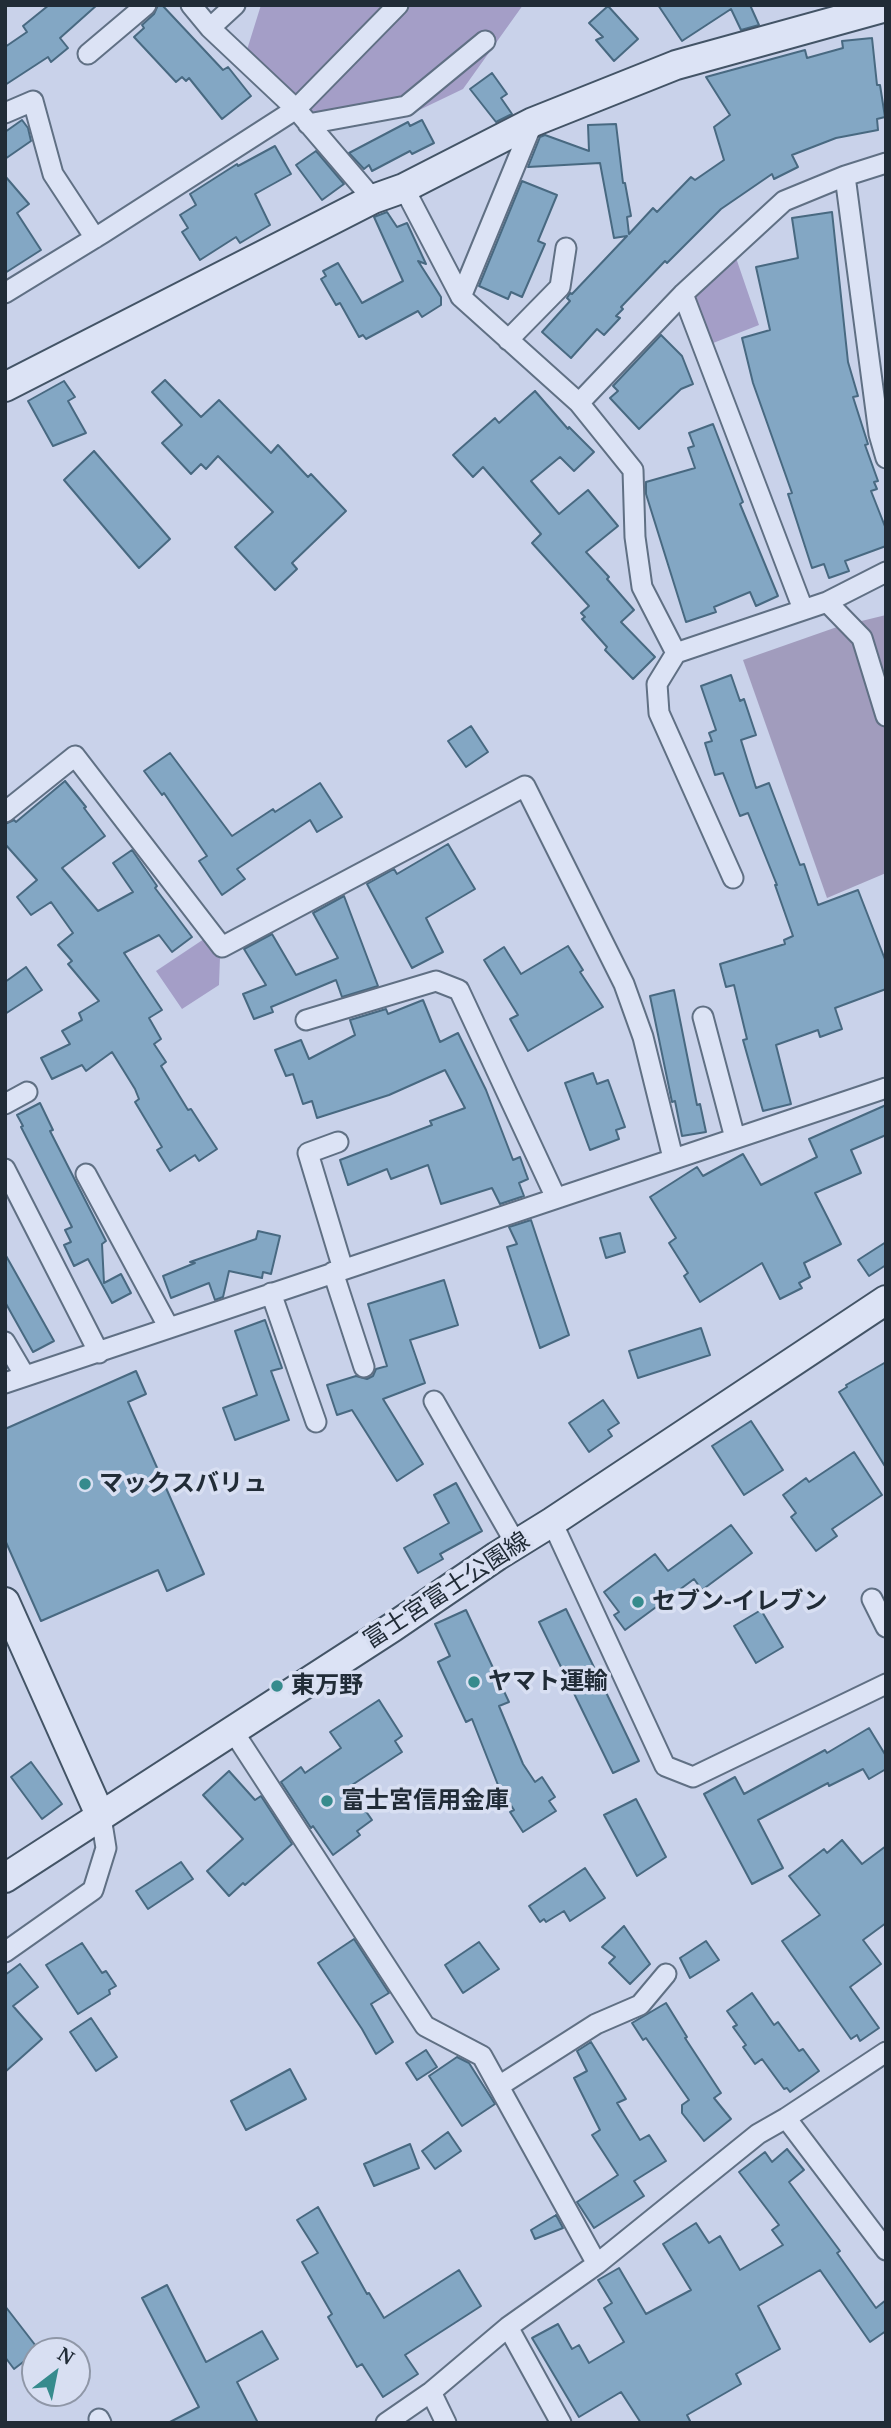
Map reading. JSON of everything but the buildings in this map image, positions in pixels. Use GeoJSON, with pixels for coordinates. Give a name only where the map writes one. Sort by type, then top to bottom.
{"type":"FeatureCollection","features":[{"type":"Feature","properties":{"kind":"street"},"geometry":{"type":"LineString","coordinates":[[88,54],[146,5]]}},
{"type":"Feature","properties":{"kind":"street"},"geometry":{"type":"LineString","coordinates":[[191,5],[211,28],[302,116],[373,199]]}},
{"type":"Feature","properties":{"kind":"street"},"geometry":{"type":"LineString","coordinates":[[211,28],[235,5]]}},
{"type":"Feature","properties":{"kind":"street"},"geometry":{"type":"LineString","coordinates":[[5,293],[302,116],[398,5]]}},
{"type":"Feature","properties":{"kind":"street"},"geometry":{"type":"LineString","coordinates":[[5,387],[373,199],[404,188],[533,122],[676,65],[850,11],[886,7]]}},
{"type":"Feature","properties":{"kind":"street"},"geometry":{"type":"LineString","coordinates":[[302,116],[406,106],[485,41]]}},
{"type":"Feature","properties":{"kind":"street"},"geometry":{"type":"LineString","coordinates":[[5,113],[33,101],[53,174],[96,238]]}},
{"type":"Feature","properties":{"kind":"street"},"geometry":{"type":"LineString","coordinates":[[461,297],[533,122]]}},
{"type":"Feature","properties":{"kind":"street"},"geometry":{"type":"LineString","coordinates":[[579,403],[683,294],[784,201],[845,176],[886,163]]}},
{"type":"Feature","properties":{"kind":"street"},"geometry":{"type":"LineString","coordinates":[[845,176],[879,434],[886,458]]}},
{"type":"Feature","properties":{"kind":"street"},"geometry":{"type":"LineString","coordinates":[[404,188],[461,297],[579,403],[633,470],[635,537],[642,587],[676,653]]}},
{"type":"Feature","properties":{"kind":"street"},"geometry":{"type":"LineString","coordinates":[[508,340],[560,287],[566,248]]}},
{"type":"Feature","properties":{"kind":"street"},"geometry":{"type":"LineString","coordinates":[[683,294],[803,609]]}},
{"type":"Feature","properties":{"kind":"street"},"geometry":{"type":"LineString","coordinates":[[733,878],[659,713],[657,684],[676,653],[827,602],[886,572]]}},
{"type":"Feature","properties":{"kind":"street"},"geometry":{"type":"LineString","coordinates":[[827,602],[862,638],[886,716]]}},
{"type":"Feature","properties":{"kind":"street"},"geometry":{"type":"LineString","coordinates":[[5,812],[75,756],[222,947],[525,786],[624,984],[643,1037],[673,1158]]}},
{"type":"Feature","properties":{"kind":"street"},"geometry":{"type":"LineString","coordinates":[[306,1020],[436,981],[458,990],[556,1198]]}},
{"type":"Feature","properties":{"kind":"street"},"geometry":{"type":"LineString","coordinates":[[703,1017],[735,1138]]}},
{"type":"Feature","properties":{"kind":"street"},"geometry":{"type":"LineString","coordinates":[[5,1383],[886,1088]]}},
{"type":"Feature","properties":{"kind":"street"},"geometry":{"type":"LineString","coordinates":[[5,1104],[27,1092]]}},
{"type":"Feature","properties":{"kind":"street"},"geometry":{"type":"LineString","coordinates":[[338,1142],[308,1153],[364,1367]]}},
{"type":"Feature","properties":{"kind":"street"},"geometry":{"type":"LineString","coordinates":[[5,1168],[99,1353]]}},
{"type":"Feature","properties":{"kind":"street"},"geometry":{"type":"LineString","coordinates":[[86,1174],[169,1328]]}},
{"type":"Feature","properties":{"kind":"street"},"geometry":{"type":"LineString","coordinates":[[271,1293],[316,1422]]}},
{"type":"Feature","properties":{"kind":"street","name":"富士宮富士公園線"},"geometry":{"type":"LineString","coordinates":[[5,1878],[552,1522],[886,1300]]}},
{"type":"Feature","properties":{"kind":"street"},"geometry":{"type":"LineString","coordinates":[[5,1342],[25,1376]]}},
{"type":"Feature","properties":{"kind":"street"},"geometry":{"type":"LineString","coordinates":[[434,1401],[516,1544]]}},
{"type":"Feature","properties":{"kind":"street"},"geometry":{"type":"LineString","coordinates":[[552,1522],[665,1766],[693,1777],[886,1684]]}},
{"type":"Feature","properties":{"kind":"street"},"geometry":{"type":"LineString","coordinates":[[872,1599],[886,1627]]}},
{"type":"Feature","properties":{"kind":"street"},"geometry":{"type":"LineString","coordinates":[[5,1602],[101,1817],[106,1848],[93,1890],[5,1952]]}},
{"type":"Feature","properties":{"kind":"street"},"geometry":{"type":"LineString","coordinates":[[233,1731],[425,2026],[482,2056],[597,2264]]}},
{"type":"Feature","properties":{"kind":"street"},"geometry":{"type":"LineString","coordinates":[[499,2086],[596,2024],[640,2005],[666,1975]]}},
{"type":"Feature","properties":{"kind":"street"},"geometry":{"type":"LineString","coordinates":[[386,2423],[431,2392],[508,2327],[597,2264],[758,2134],[886,2052]]}},
{"type":"Feature","properties":{"kind":"street"},"geometry":{"type":"LineString","coordinates":[[786,2118],[886,2250]]}},
{"type":"Feature","properties":{"kind":"street"},"geometry":{"type":"LineString","coordinates":[[508,2327],[561,2423]]}},
{"type":"Feature","properties":{"kind":"street"},"geometry":{"type":"LineString","coordinates":[[431,2392],[446,2423]]}},
{"type":"Feature","properties":{"kind":"shaded area"},"geometry":{"type":"Polygon","coordinates":[[[261,5],[523,5],[463,89],[413,113],[315,125],[246,53],[261,5]]]}},
{"type":"Feature","properties":{"kind":"shaded area"},"geometry":{"type":"Polygon","coordinates":[[[733,249],[759,325],[703,347],[683,294],[733,249]]]}},
{"type":"Feature","properties":{"kind":"shaded area"},"geometry":{"type":"Polygon","coordinates":[[[886,615],[886,873],[827,898],[743,660],[837,627],[886,615]]]}},
{"type":"Feature","properties":{"kind":"shaded area"},"geometry":{"type":"Polygon","coordinates":[[[207,937],[220,957],[219,985],[182,1009],[156,971],[207,937]]]}},
{"type":"Feature","properties":{"kind":"place","name":"マックスバリュ"},"geometry":{"type":"Point","coordinates":[85,1484]}},
{"type":"Feature","properties":{"kind":"place","name":"セブン-イレブン"},"geometry":{"type":"Point","coordinates":[638,1602]}},
{"type":"Feature","properties":{"kind":"place","name":"ヤマト運輸"},"geometry":{"type":"Point","coordinates":[474,1682]}},
{"type":"Feature","properties":{"kind":"place","name":"東万野"},"geometry":{"type":"Point","coordinates":[277,1686]}},
{"type":"Feature","properties":{"kind":"place","name":"富士宮信用金庫"},"geometry":{"type":"Point","coordinates":[327,1801]}}]}
